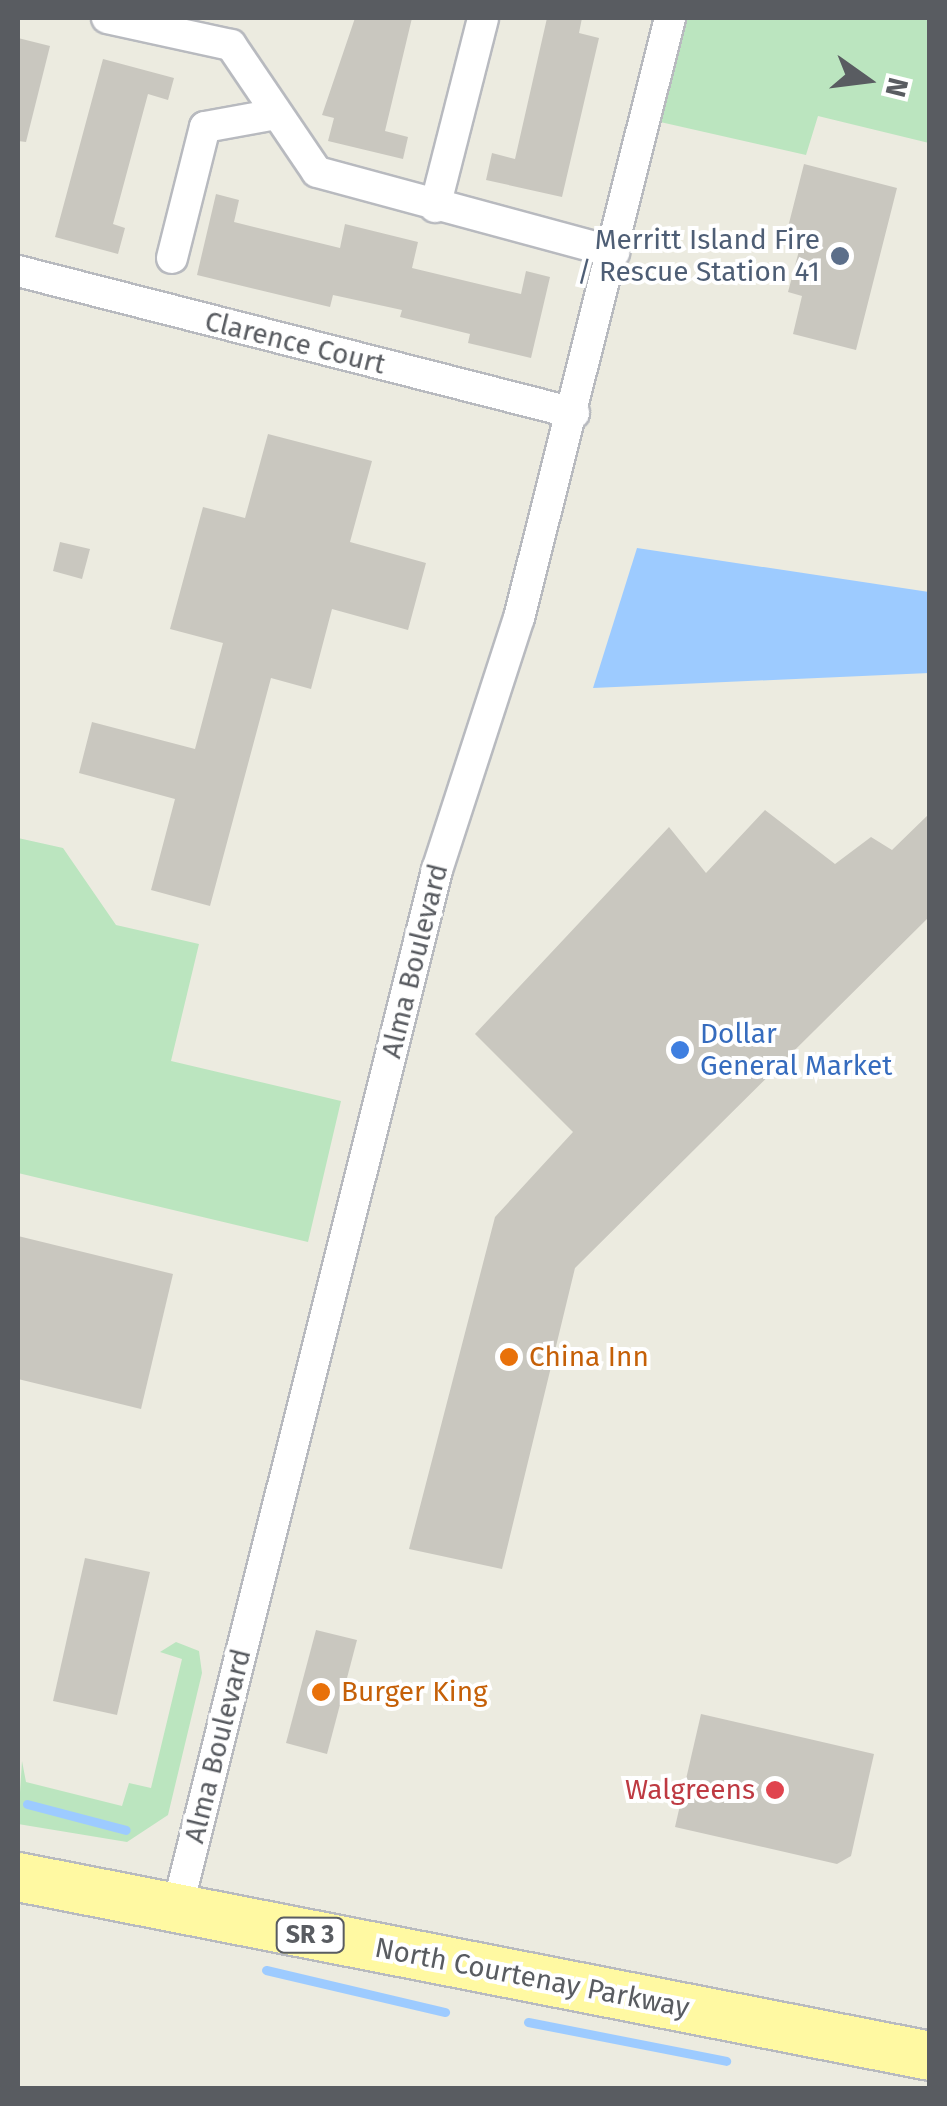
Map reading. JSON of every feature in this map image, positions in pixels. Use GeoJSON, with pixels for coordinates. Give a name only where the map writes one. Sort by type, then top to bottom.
{"type":"FeatureCollection","features":[{"type":"Feature","properties":{"kind":"main road","name":"North Courtenay Parkway"},"geometry":{"type":"LineString","coordinates":[[18,1877],[930,2056]]}},
{"type":"Feature","properties":{"kind":"street"},"geometry":{"type":"LineString","coordinates":[[107,18],[231,45],[271,116],[318,172],[435,207],[614,252]]}},
{"type":"Feature","properties":{"kind":"street"},"geometry":{"type":"LineString","coordinates":[[435,207],[483,18]]}},
{"type":"Feature","properties":{"kind":"street","name":"Alma Boulevard"},"geometry":{"type":"LineString","coordinates":[[177,1909],[437,870],[574,413],[670,18]]}},
{"type":"Feature","properties":{"kind":"street"},"geometry":{"type":"LineString","coordinates":[[172,258],[205,128],[271,116]]}},
{"type":"Feature","properties":{"kind":"street","name":"Clarence Court"},"geometry":{"type":"LineString","coordinates":[[18,271],[574,413]]}},
{"type":"Feature","properties":{"kind":"green space"},"geometry":{"type":"Polygon","coordinates":[[[670,18],[929,18],[929,143],[818,116],[806,155],[647,119],[670,18]]]}},
{"type":"Feature","properties":{"kind":"green space"},"geometry":{"type":"Polygon","coordinates":[[[18,838],[63,848],[116,925],[199,944],[171,1061],[341,1101],[308,1242],[18,1173],[18,838]]]}},
{"type":"Feature","properties":{"kind":"green space"},"geometry":{"type":"Polygon","coordinates":[[[176,1642],[199,1651],[202,1673],[168,1815],[127,1842],[18,1824],[22,1761],[26,1782],[122,1806],[129,1783],[151,1788],[182,1659],[160,1652],[176,1642]]]}},
{"type":"Feature","properties":{"kind":"water"},"geometry":{"type":"Polygon","coordinates":[[[637,548],[929,592],[929,673],[593,688],[637,548]]]}},
{"type":"Feature","properties":{"kind":"building"},"geometry":{"type":"Polygon","coordinates":[[[355,18],[412,18],[385,131],[408,137],[403,159],[328,141],[334,118],[322,115],[355,18]]]}},
{"type":"Feature","properties":{"kind":"building"},"geometry":{"type":"Polygon","coordinates":[[[547,18],[582,18],[579,33],[599,38],[562,197],[486,180],[492,153],[515,159],[547,18]]]}},
{"type":"Feature","properties":{"kind":"building"},"geometry":{"type":"Polygon","coordinates":[[[18,38],[50,46],[26,142],[18,141],[18,38]]]}},
{"type":"Feature","properties":{"kind":"building"},"geometry":{"type":"Polygon","coordinates":[[[103,59],[174,78],[168,100],[148,94],[113,224],[125,228],[118,254],[55,237],[103,59]]]}},
{"type":"Feature","properties":{"kind":"building"},"geometry":{"type":"Polygon","coordinates":[[[804,164],[897,188],[856,350],[793,334],[802,296],[788,292],[800,247],[784,243],[804,164]]]}},
{"type":"Feature","properties":{"kind":"building"},"geometry":{"type":"Polygon","coordinates":[[[216,194],[239,200],[234,222],[340,248],[345,224],[418,242],[412,268],[521,294],[526,271],[550,277],[531,358],[468,343],[470,334],[400,317],[402,310],[333,295],[330,307],[197,275],[216,194]]]}},
{"type":"Feature","properties":{"kind":"building"},"geometry":{"type":"Polygon","coordinates":[[[268,434],[372,461],[350,542],[426,563],[408,630],[332,609],[311,689],[271,678],[210,906],[151,890],[175,799],[79,773],[92,722],[195,749],[223,643],[170,629],[203,507],[245,518],[268,434]]]}},
{"type":"Feature","properties":{"kind":"building"},"geometry":{"type":"Polygon","coordinates":[[[60,542],[90,549],[82,579],[53,571],[60,542]]]}},
{"type":"Feature","properties":{"kind":"building"},"geometry":{"type":"Polygon","coordinates":[[[765,810],[835,864],[871,837],[892,850],[930,813],[930,916],[575,1268],[502,1569],[409,1549],[495,1217],[573,1132],[475,1034],[669,827],[706,873],[765,810]]]}},
{"type":"Feature","properties":{"kind":"building"},"geometry":{"type":"Polygon","coordinates":[[[18,1236],[173,1274],[141,1409],[18,1379],[18,1236]]]}},
{"type":"Feature","properties":{"kind":"building"},"geometry":{"type":"Polygon","coordinates":[[[85,1558],[150,1572],[117,1715],[53,1701],[85,1558]]]}},
{"type":"Feature","properties":{"kind":"building","name":"Burger King"},"geometry":{"type":"Polygon","coordinates":[[[316,1630],[357,1640],[327,1754],[286,1743],[316,1630]]]}},
{"type":"Feature","properties":{"kind":"building","name":"Walgreens"},"geometry":{"type":"Polygon","coordinates":[[[701,1714],[874,1754],[851,1856],[837,1864],[675,1827],[701,1714]]]}},
{"type":"Feature","properties":{"kind":"waterway"},"geometry":{"type":"LineString","coordinates":[[27,1804],[126,1830]]}},
{"type":"Feature","properties":{"kind":"waterway"},"geometry":{"type":"LineString","coordinates":[[266,1970],[445,2012]]}},
{"type":"Feature","properties":{"kind":"waterway"},"geometry":{"type":"LineString","coordinates":[[528,2022],[726,2061]]}},
{"type":"Feature","properties":{"kind":"place","name":"Merritt Island Fire / Rescue Station 41"},"geometry":{"type":"Point","coordinates":[840,256]}},
{"type":"Feature","properties":{"kind":"place","name":"Dollar General Market"},"geometry":{"type":"Point","coordinates":[680,1050]}},
{"type":"Feature","properties":{"kind":"place","name":"China Inn"},"geometry":{"type":"Point","coordinates":[509,1357]}},
{"type":"Feature","properties":{"kind":"place","name":"Burger King"},"geometry":{"type":"Point","coordinates":[321,1692]}},
{"type":"Feature","properties":{"kind":"place","name":"Walgreens"},"geometry":{"type":"Point","coordinates":[775,1790]}}]}
